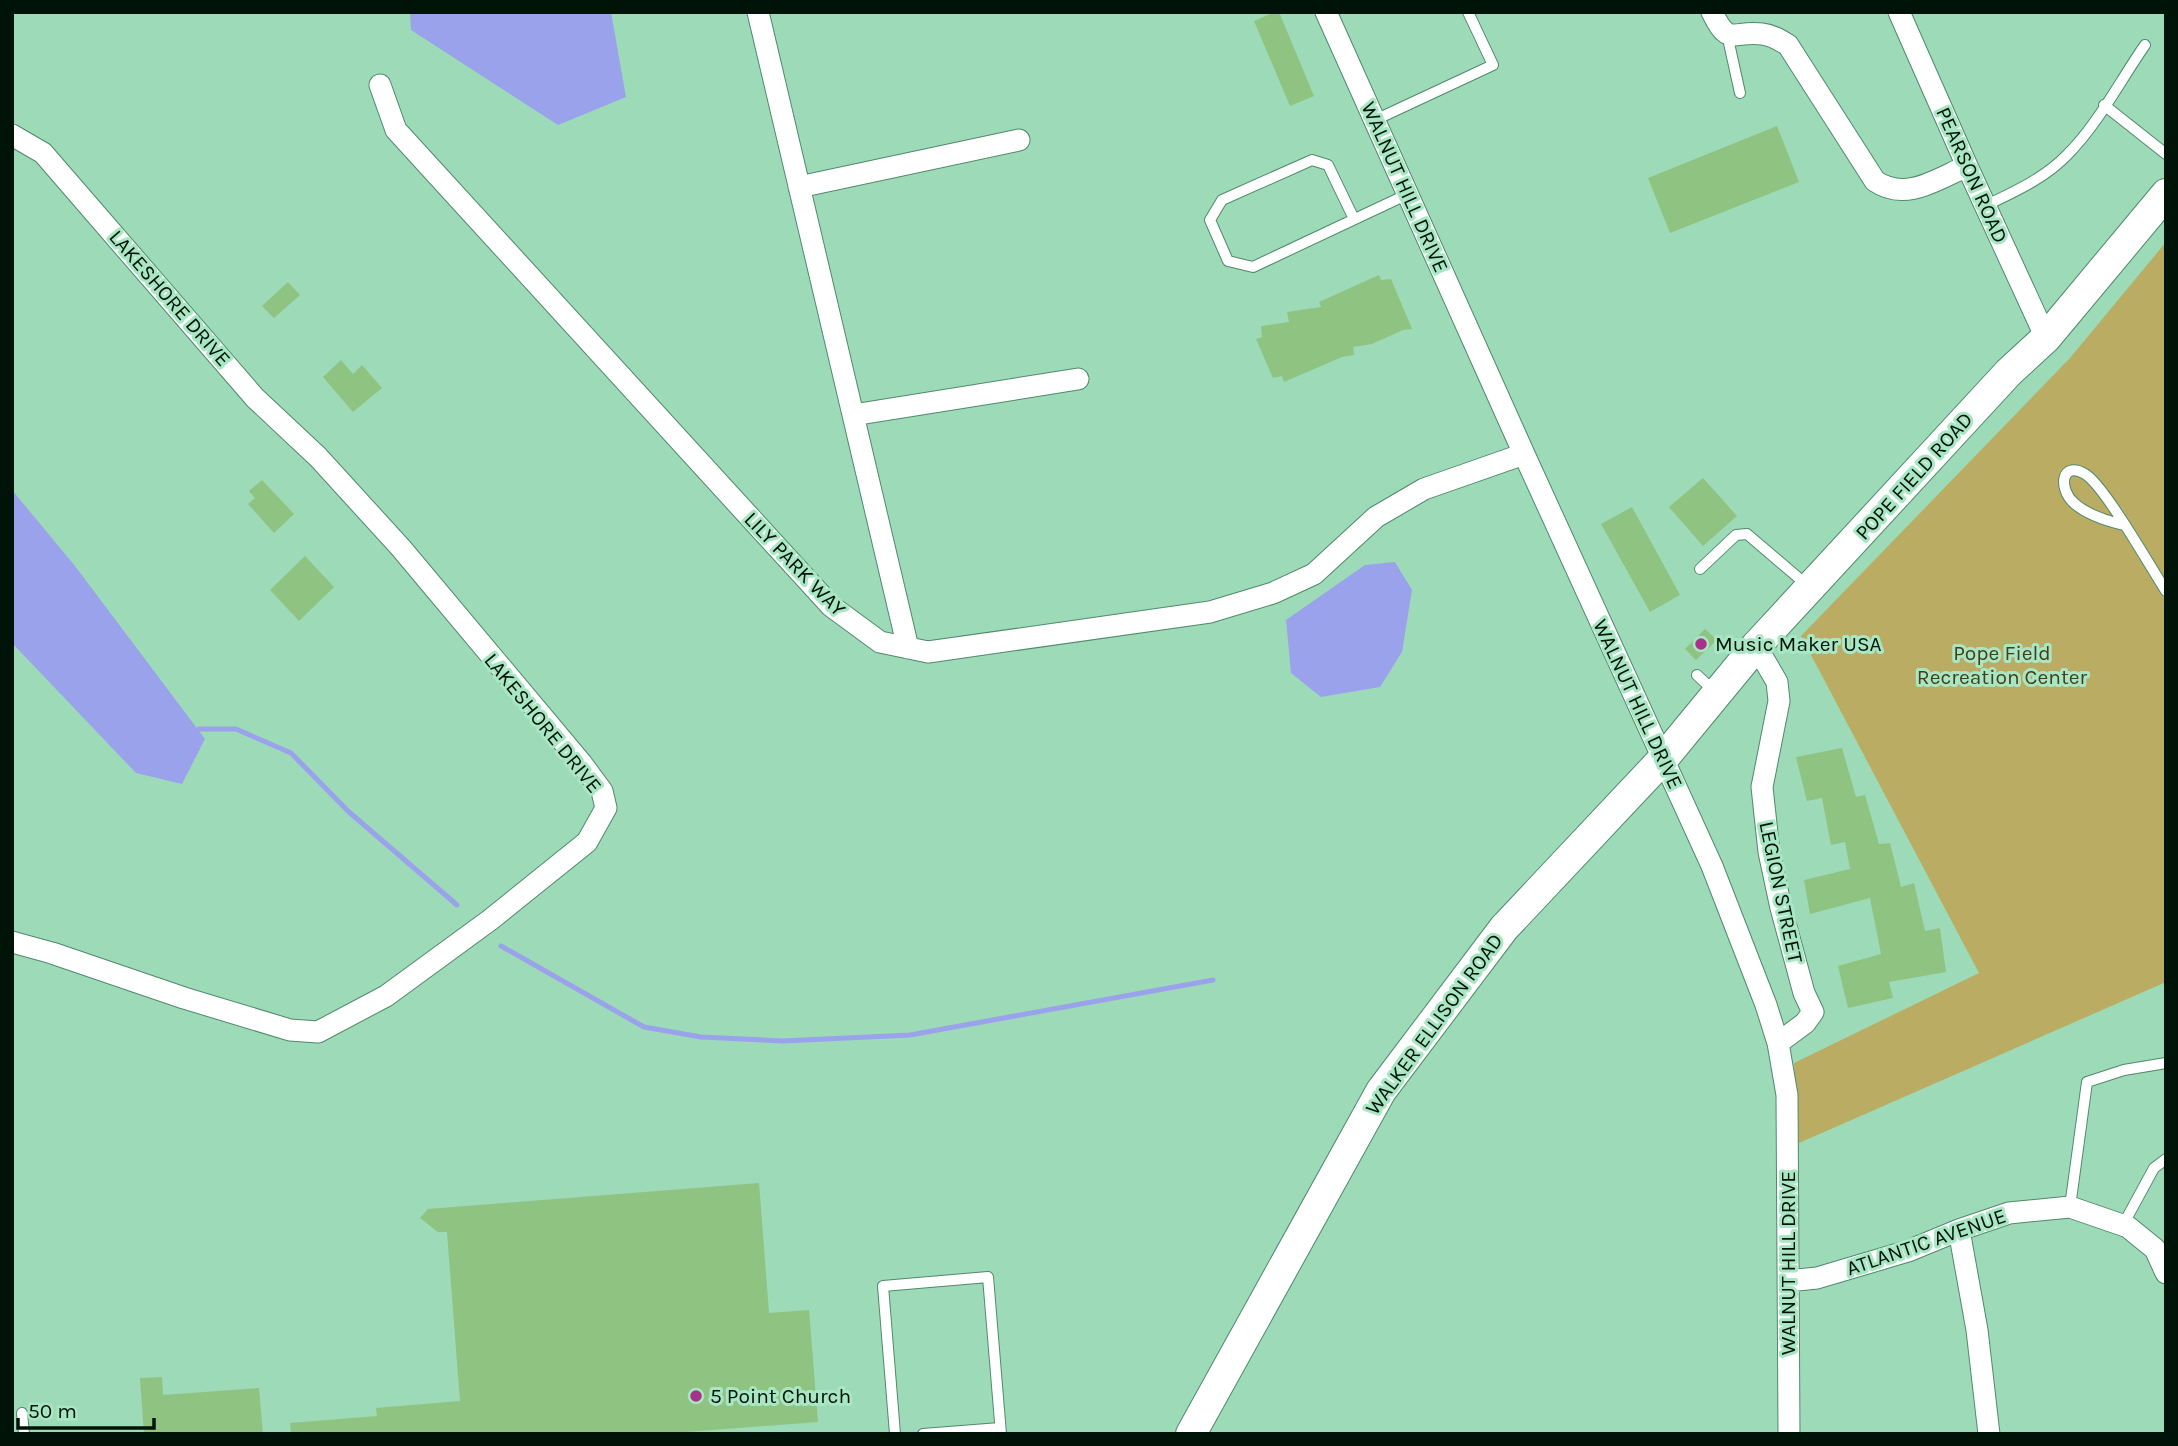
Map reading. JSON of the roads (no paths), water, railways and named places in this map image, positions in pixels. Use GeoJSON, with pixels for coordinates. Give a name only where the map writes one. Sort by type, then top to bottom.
{"type":"FeatureCollection","features":[{"type":"Feature","properties":{"kind":"street"},"geometry":{"type":"LineString","coordinates":[[758,12],[908,648]]}},
{"type":"Feature","properties":{"kind":"street","name":"WALNUT HILL DRIVE"},"geometry":{"type":"LineString","coordinates":[[1326,12],[1721,888],[1766,1005],[1778,1043],[1787,1095],[1789,1434]]}},
{"type":"Feature","properties":{"kind":"street"},"geometry":{"type":"LineString","coordinates":[[1712,12],[1718,25],[1727,34],[1735,37],[1762,34],[1775,37],[1788,45],[1875,181],[1887,189],[1903,191],[1967,166]]}},
{"type":"Feature","properties":{"kind":"street","name":"PEARSON ROAD"},"geometry":{"type":"LineString","coordinates":[[1899,12],[2046,338]]}},
{"type":"Feature","properties":{"kind":"street","name":"LILY PARK WAY"},"geometry":{"type":"LineString","coordinates":[[380,85],[396,130],[831,606],[880,642],[928,652],[1210,612],[1273,593],[1314,574],[1376,517],[1424,489],[1524,454]]}},
{"type":"Feature","properties":{"kind":"street","name":"LAKESHORE DRIVE"},"geometry":{"type":"LineString","coordinates":[[12,135],[43,153],[256,398],[318,457],[401,548],[582,764],[602,791],[606,808],[587,842],[491,920],[386,996],[318,1032],[290,1030],[12,942]]}},
{"type":"Feature","properties":{"kind":"street"},"geometry":{"type":"LineString","coordinates":[[799,187],[1018,140]]}},
{"type":"Feature","properties":{"kind":"street","name":"POPE FIELD ROAD"},"geometry":{"type":"LineString","coordinates":[[1663,759],[1707,685],[1756,646],[2009,372],[2046,338],[2166,194]]}},
{"type":"Feature","properties":{"kind":"street"},"geometry":{"type":"LineString","coordinates":[[853,415],[1078,379]]}},
{"type":"Feature","properties":{"kind":"street","name":"LEGION STREET"},"geometry":{"type":"LineString","coordinates":[[1756,646],[1777,682],[1779,701],[1762,787],[1769,852],[1800,981],[1813,1012],[1805,1023],[1778,1043]]}},
{"type":"Feature","properties":{"kind":"street","name":"WALKER ELLISON ROAD"},"geometry":{"type":"LineString","coordinates":[[1191,1434],[1381,1091],[1504,928],[1663,759]]}},
{"type":"Feature","properties":{"kind":"street","name":"ATLANTIC AVENUE"},"geometry":{"type":"LineString","coordinates":[[1788,1281],[1817,1278],[1909,1251],[2009,1213],[2070,1207],[2128,1227],[2155,1249],[2166,1273]]}},
{"type":"Feature","properties":{"kind":"street"},"geometry":{"type":"LineString","coordinates":[[1959,1230],[1977,1330],[1989,1434]]}},
{"type":"Feature","properties":{"kind":"lane"},"geometry":{"type":"LineString","coordinates":[[1375,120],[1493,65],[1468,12]]}},
{"type":"Feature","properties":{"kind":"lane"},"geometry":{"type":"LineString","coordinates":[[1727,34],[1740,93]]}},
{"type":"Feature","properties":{"kind":"lane"},"geometry":{"type":"LineString","coordinates":[[1985,206],[2025,186],[2052,169],[2067,155],[2145,45]]}},
{"type":"Feature","properties":{"kind":"lane"},"geometry":{"type":"LineString","coordinates":[[2104,105],[2166,154]]}},
{"type":"Feature","properties":{"kind":"lane"},"geometry":{"type":"LineString","coordinates":[[1354,219],[1328,165],[1312,160],[1222,200],[1210,220],[1228,261],[1253,267],[1408,194]]}},
{"type":"Feature","properties":{"kind":"lane"},"geometry":{"type":"LineString","coordinates":[[2123,525],[2090,514],[2073,503],[2063,486],[2063,477],[2067,473],[2077,471],[2098,486],[2166,591]]}},
{"type":"Feature","properties":{"kind":"lane"},"geometry":{"type":"LineString","coordinates":[[1700,569],[1736,535],[1746,534],[1811,588]]}},
{"type":"Feature","properties":{"kind":"lane"},"geometry":{"type":"LineString","coordinates":[[2070,1207],[2087,1082],[2124,1070],[2166,1063]]}},
{"type":"Feature","properties":{"kind":"lane"},"geometry":{"type":"LineString","coordinates":[[2123,1225],[2154,1168],[2166,1159]]}},
{"type":"Feature","properties":{"kind":"lane"},"geometry":{"type":"LineString","coordinates":[[895,1434],[883,1286],[989,1277],[1001,1431],[923,1434]]}},
{"type":"Feature","properties":{"kind":"lane"},"geometry":{"type":"LineString","coordinates":[[22,1413],[24,1434]]}},
{"type":"Feature","properties":{"kind":"water"},"geometry":{"type":"Polygon","coordinates":[[[410,12],[611,12],[626,97],[558,125],[411,30],[410,12]]]}},
{"type":"Feature","properties":{"kind":"water"},"geometry":{"type":"Polygon","coordinates":[[[12,490],[75,566],[205,739],[182,784],[136,773],[12,643],[12,490]]]}},
{"type":"Feature","properties":{"kind":"water"},"geometry":{"type":"Polygon","coordinates":[[[1395,562],[1412,590],[1402,652],[1380,687],[1321,697],[1291,673],[1286,620],[1365,565],[1395,562]]]}},
{"type":"Feature","properties":{"kind":"waterway"},"geometry":{"type":"LineString","coordinates":[[199,729],[236,729],[291,753],[349,812],[457,905]]}},
{"type":"Feature","properties":{"kind":"waterway"},"geometry":{"type":"LineString","coordinates":[[501,946],[644,1027],[701,1037],[783,1041],[910,1035],[1213,980]]}},
{"type":"Feature","properties":{"kind":"place","name":"Music Maker USA"},"geometry":{"type":"Point","coordinates":[1701,644]}},
{"type":"Feature","properties":{"kind":"place","name":"5 Point Church"},"geometry":{"type":"Point","coordinates":[696,1396]}},
{"type":"Feature","properties":{"kind":"park label","name":"Pope Field Recreation Center"},"geometry":{"type":"Point","coordinates":[2002,665]}}]}
